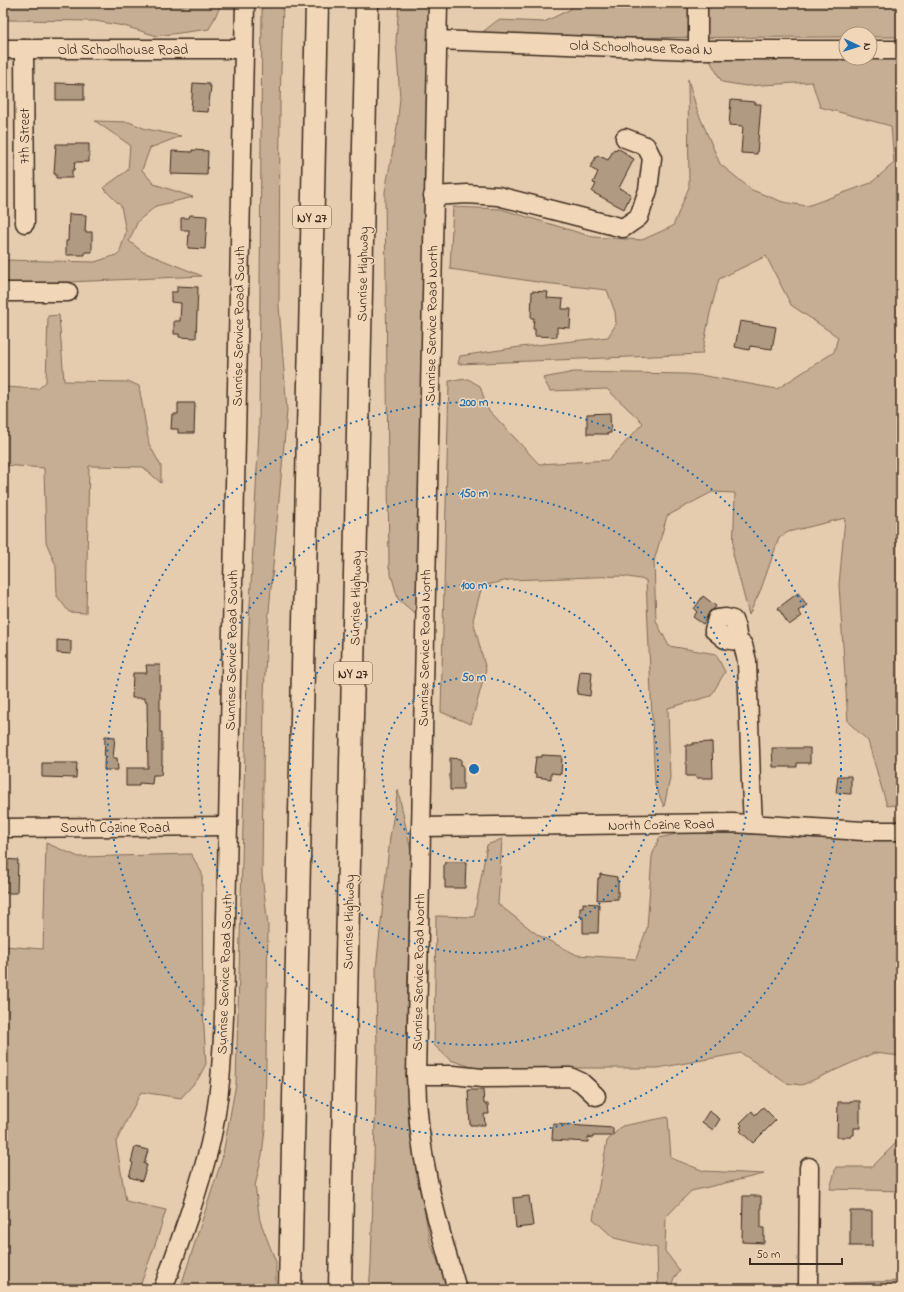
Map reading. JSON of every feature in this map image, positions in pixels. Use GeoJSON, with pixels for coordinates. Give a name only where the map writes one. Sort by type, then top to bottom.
{"type":"FeatureCollection","features":[{"type":"Feature","properties":{"kind":"highway","name":"NY 27"},"geometry":{"type":"LineString","coordinates":[[290,1289],[316,30],[315,3]]}},
{"type":"Feature","properties":{"kind":"highway","name":"Sunrise Highway"},"geometry":{"type":"LineString","coordinates":[[340,1289],[367,3]]}},
{"type":"Feature","properties":{"kind":"street","name":"Sunrise Service Road South"},"geometry":{"type":"LineString","coordinates":[[164,1289],[210,1143],[222,1061],[224,1023],[244,3]]}},
{"type":"Feature","properties":{"kind":"street","name":"Sunrise Service Road North"},"geometry":{"type":"LineString","coordinates":[[438,3],[416,1075],[418,1126],[424,1166],[438,1225],[457,1289]]}},
{"type":"Feature","properties":{"kind":"street"},"geometry":{"type":"LineString","coordinates":[[698,3],[698,50]]}},
{"type":"Feature","properties":{"kind":"street","name":"Old Schoolhouse Road N"},"geometry":{"type":"LineString","coordinates":[[437,40],[698,50],[838,50]]}},
{"type":"Feature","properties":{"kind":"street","name":"Old Schoolhouse Road"},"geometry":{"type":"LineString","coordinates":[[3,49],[244,49]]}},
{"type":"Feature","properties":{"kind":"street","name":"7th Street"},"geometry":{"type":"LineString","coordinates":[[24,49],[25,223]]}},
{"type":"Feature","properties":{"kind":"street"},"geometry":{"type":"LineString","coordinates":[[878,50],[901,50]]}},
{"type":"Feature","properties":{"kind":"street"},"geometry":{"type":"LineString","coordinates":[[433,196],[467,194],[498,196],[623,228],[639,217],[648,190],[652,158],[646,146],[625,138]]}},
{"type":"Feature","properties":{"kind":"street"},"geometry":{"type":"LineString","coordinates":[[3,292],[68,292]]}},
{"type":"Feature","properties":{"kind":"street"},"geometry":{"type":"LineString","coordinates":[[738,641],[743,645],[747,661],[754,824]]}},
{"type":"Feature","properties":{"kind":"street","name":"North Cozine Road"},"geometry":{"type":"LineString","coordinates":[[421,827],[754,824],[863,831],[901,831]]}},
{"type":"Feature","properties":{"kind":"street","name":"South Cozine Road"},"geometry":{"type":"LineString","coordinates":[[3,828],[228,826]]}},
{"type":"Feature","properties":{"kind":"street"},"geometry":{"type":"LineString","coordinates":[[416,1075],[453,1075],[482,1078],[570,1078],[581,1082],[596,1096]]}},
{"type":"Feature","properties":{"kind":"street"},"geometry":{"type":"LineString","coordinates":[[808,1289],[809,1167]]}},
{"type":"Feature","properties":{"kind":"shaded area"},"geometry":{"type":"Polygon","coordinates":[[[3,3],[222,3],[209,29],[157,36],[124,26],[95,21],[9,20],[3,22],[3,3]]]}},
{"type":"Feature","properties":{"kind":"shaded area"},"geometry":{"type":"Polygon","coordinates":[[[262,3],[283,3],[280,104],[279,306],[287,411],[267,633],[264,694],[262,874],[268,926],[265,1129],[262,1155],[255,1186],[260,1221],[276,1262],[276,1289],[180,1289],[222,1159],[236,1084],[248,642],[259,431],[262,3]]]}},
{"type":"Feature","properties":{"kind":"shaded area"},"geometry":{"type":"Polygon","coordinates":[[[399,3],[431,3],[418,616],[398,599],[389,567],[385,192],[397,127],[400,98],[396,41],[399,3]]]}},
{"type":"Feature","properties":{"kind":"shaded area"},"geometry":{"type":"Polygon","coordinates":[[[571,3],[901,3],[901,37],[878,37],[878,26],[838,26],[838,37],[487,38],[480,34],[498,20],[544,22],[571,9],[571,3]]]}},
{"type":"Feature","properties":{"kind":"shaded area"},"geometry":{"type":"Polygon","coordinates":[[[901,56],[901,804],[887,806],[868,741],[848,722],[839,585],[845,518],[788,532],[779,538],[761,589],[749,615],[733,554],[735,493],[712,492],[667,516],[654,561],[656,621],[669,646],[716,654],[725,672],[711,696],[668,708],[670,778],[664,807],[655,785],[646,580],[622,576],[509,580],[482,586],[473,620],[486,670],[471,724],[441,712],[449,381],[468,379],[480,386],[487,408],[539,464],[609,460],[643,423],[607,389],[550,391],[543,378],[574,372],[686,374],[706,376],[777,389],[834,352],[838,337],[791,305],[766,256],[719,279],[710,313],[702,354],[458,364],[460,356],[520,347],[608,337],[616,324],[615,312],[607,290],[544,283],[450,269],[453,207],[501,209],[593,237],[642,240],[673,226],[689,187],[688,79],[697,110],[720,164],[752,190],[783,202],[807,206],[871,183],[894,163],[891,126],[820,107],[812,82],[746,86],[722,82],[708,57],[838,58],[838,66],[878,66],[878,57],[901,56]]]}},
{"type":"Feature","properties":{"kind":"shaded area"},"geometry":{"type":"Polygon","coordinates":[[[95,121],[129,122],[146,129],[181,136],[150,148],[142,170],[154,184],[193,197],[156,206],[138,221],[129,241],[143,252],[202,276],[3,285],[3,260],[95,262],[119,254],[126,232],[121,206],[103,188],[128,170],[130,145],[95,121]]]}},
{"type":"Feature","properties":{"kind":"shaded area"},"geometry":{"type":"Polygon","coordinates":[[[59,315],[64,381],[130,382],[139,386],[149,444],[161,466],[161,483],[143,467],[89,466],[86,613],[69,612],[57,596],[56,566],[46,542],[44,468],[3,465],[3,387],[38,389],[46,382],[48,316],[59,315]]]}},
{"type":"Feature","properties":{"kind":"shaded area"},"geometry":{"type":"Polygon","coordinates":[[[398,790],[411,851],[407,1019],[409,1126],[430,1241],[448,1289],[369,1289],[377,1055],[376,969],[390,837],[398,790]]]}},
{"type":"Feature","properties":{"kind":"shaded area"},"geometry":{"type":"Polygon","coordinates":[[[684,832],[901,838],[901,1056],[874,1053],[802,1085],[786,1083],[741,1053],[658,1068],[475,1068],[450,1060],[434,1045],[436,916],[474,917],[487,845],[502,839],[498,904],[538,935],[577,955],[636,959],[647,928],[652,856],[659,838],[684,832]]]}},
{"type":"Feature","properties":{"kind":"shaded area"},"geometry":{"type":"Polygon","coordinates":[[[46,843],[79,857],[191,854],[202,873],[203,1009],[206,1064],[198,1079],[181,1098],[141,1092],[116,1142],[126,1201],[166,1210],[139,1289],[7,1289],[6,1108],[3,1108],[3,946],[43,949],[46,843]]]}},
{"type":"Feature","properties":{"kind":"shaded area"},"geometry":{"type":"Polygon","coordinates":[[[668,1117],[671,1158],[704,1171],[764,1174],[691,1191],[666,1217],[665,1251],[680,1271],[674,1278],[670,1289],[658,1289],[657,1248],[614,1238],[593,1219],[607,1141],[622,1126],[668,1117]]]}},
{"type":"Feature","properties":{"kind":"shaded area"},"geometry":{"type":"Polygon","coordinates":[[[901,1138],[901,1191],[830,1189],[836,1167],[872,1167],[901,1138]]]}},
{"type":"Feature","properties":{"kind":"shaded area"},"geometry":{"type":"Polygon","coordinates":[[[901,1281],[901,1289],[845,1289],[841,1283],[901,1281]]]}},
{"type":"Feature","properties":{"kind":"building"},"geometry":{"type":"Polygon","coordinates":[[[56,83],[84,84],[84,100],[56,100],[56,83]]]}},
{"type":"Feature","properties":{"kind":"building"},"geometry":{"type":"Polygon","coordinates":[[[193,83],[209,84],[209,86],[211,86],[208,112],[191,111],[193,83]]]}},
{"type":"Feature","properties":{"kind":"building"},"geometry":{"type":"Polygon","coordinates":[[[731,100],[761,104],[757,154],[741,153],[743,126],[729,125],[731,100]]]}},
{"type":"Feature","properties":{"kind":"building"},"geometry":{"type":"Polygon","coordinates":[[[56,144],[89,144],[89,162],[75,162],[74,170],[72,170],[72,178],[56,178],[56,174],[54,174],[56,144]]]}},
{"type":"Feature","properties":{"kind":"building"},"geometry":{"type":"Polygon","coordinates":[[[617,148],[634,159],[619,188],[631,194],[624,209],[592,192],[596,184],[593,183],[598,172],[590,168],[597,155],[608,160],[614,149],[616,150],[617,148]]]}},
{"type":"Feature","properties":{"kind":"building"},"geometry":{"type":"Polygon","coordinates":[[[192,150],[208,151],[207,175],[171,174],[172,151],[192,152],[192,150]]]}},
{"type":"Feature","properties":{"kind":"building"},"geometry":{"type":"Polygon","coordinates":[[[69,214],[86,215],[85,232],[92,232],[92,252],[85,252],[85,255],[66,255],[69,214]]]}},
{"type":"Feature","properties":{"kind":"building"},"geometry":{"type":"Polygon","coordinates":[[[190,215],[207,216],[205,249],[188,248],[189,230],[181,230],[181,218],[189,218],[190,215]]]}},
{"type":"Feature","properties":{"kind":"building"},"geometry":{"type":"Polygon","coordinates":[[[177,286],[198,287],[196,338],[179,337],[179,334],[174,334],[174,321],[180,321],[181,303],[171,302],[171,292],[177,292],[177,286]]]}},
{"type":"Feature","properties":{"kind":"building"},"geometry":{"type":"Polygon","coordinates":[[[532,291],[548,292],[547,298],[563,299],[562,309],[571,309],[570,328],[557,327],[557,337],[535,336],[535,329],[533,329],[534,318],[531,318],[532,291]]]}},
{"type":"Feature","properties":{"kind":"building"},"geometry":{"type":"Polygon","coordinates":[[[740,321],[776,327],[772,349],[750,346],[749,350],[735,347],[740,321]]]}},
{"type":"Feature","properties":{"kind":"building"},"geometry":{"type":"Polygon","coordinates":[[[178,403],[195,403],[194,433],[178,433],[178,429],[171,429],[172,414],[178,414],[178,403]]]}},
{"type":"Feature","properties":{"kind":"building"},"geometry":{"type":"Polygon","coordinates":[[[610,413],[611,433],[587,434],[587,414],[610,413]]]}},
{"type":"Feature","properties":{"kind":"building"},"geometry":{"type":"Polygon","coordinates":[[[798,593],[807,605],[798,611],[802,616],[789,625],[778,608],[798,593]]]}},
{"type":"Feature","properties":{"kind":"building"},"geometry":{"type":"Polygon","coordinates":[[[703,596],[716,606],[710,611],[703,624],[693,617],[697,612],[694,609],[703,596]]]}},
{"type":"Feature","properties":{"kind":"building"},"geometry":{"type":"Polygon","coordinates":[[[57,640],[71,641],[71,654],[57,653],[57,640]]]}},
{"type":"Feature","properties":{"kind":"building"},"geometry":{"type":"Polygon","coordinates":[[[146,665],[160,665],[160,732],[162,732],[161,775],[153,775],[152,784],[139,783],[139,786],[126,786],[126,768],[148,768],[147,701],[145,701],[145,698],[132,698],[133,673],[147,673],[146,665]]]}},
{"type":"Feature","properties":{"kind":"building"},"geometry":{"type":"Polygon","coordinates":[[[580,671],[592,672],[590,696],[577,694],[580,671]]]}},
{"type":"Feature","properties":{"kind":"building"},"geometry":{"type":"Polygon","coordinates":[[[105,736],[115,737],[113,758],[117,758],[118,770],[104,770],[105,736]]]}},
{"type":"Feature","properties":{"kind":"building"},"geometry":{"type":"Polygon","coordinates":[[[712,742],[713,778],[696,778],[696,776],[686,776],[686,745],[712,742]]]}},
{"type":"Feature","properties":{"kind":"building"},"geometry":{"type":"Polygon","coordinates":[[[772,748],[810,748],[810,763],[797,763],[797,767],[773,767],[772,748]]]}},
{"type":"Feature","properties":{"kind":"building"},"geometry":{"type":"Polygon","coordinates":[[[542,755],[562,756],[561,774],[551,773],[551,779],[536,777],[536,774],[534,774],[536,757],[542,757],[542,755]]]}},
{"type":"Feature","properties":{"kind":"building"},"geometry":{"type":"Polygon","coordinates":[[[450,758],[461,759],[461,765],[463,765],[463,790],[450,790],[450,758]]]}},
{"type":"Feature","properties":{"kind":"building"},"geometry":{"type":"Polygon","coordinates":[[[42,763],[77,763],[76,778],[42,777],[42,763]]]}},
{"type":"Feature","properties":{"kind":"building"},"geometry":{"type":"Polygon","coordinates":[[[838,776],[851,776],[851,794],[836,793],[838,776]]]}},
{"type":"Feature","properties":{"kind":"building"},"geometry":{"type":"Polygon","coordinates":[[[3,859],[18,860],[17,893],[3,893],[3,859]]]}},
{"type":"Feature","properties":{"kind":"building"},"geometry":{"type":"Polygon","coordinates":[[[445,862],[466,862],[465,888],[445,888],[445,862]]]}},
{"type":"Feature","properties":{"kind":"building"},"geometry":{"type":"Polygon","coordinates":[[[600,874],[617,877],[618,899],[597,900],[598,878],[600,878],[600,874]]]}},
{"type":"Feature","properties":{"kind":"building"},"geometry":{"type":"Polygon","coordinates":[[[583,903],[599,904],[598,933],[583,933],[583,917],[580,917],[580,907],[583,907],[583,903]]]}},
{"type":"Feature","properties":{"kind":"building"},"geometry":{"type":"Polygon","coordinates":[[[468,1090],[483,1090],[484,1104],[488,1104],[489,1114],[484,1114],[485,1125],[470,1125],[468,1090]]]}},
{"type":"Feature","properties":{"kind":"building"},"geometry":{"type":"Polygon","coordinates":[[[860,1101],[860,1128],[854,1128],[854,1135],[851,1135],[851,1137],[837,1137],[838,1102],[860,1101]]]}},
{"type":"Feature","properties":{"kind":"building"},"geometry":{"type":"Polygon","coordinates":[[[763,1107],[776,1120],[753,1143],[740,1131],[742,1129],[740,1127],[742,1125],[740,1123],[752,1111],[755,1115],[763,1107]]]}},
{"type":"Feature","properties":{"kind":"building"},"geometry":{"type":"Polygon","coordinates":[[[709,1111],[720,1119],[713,1130],[702,1122],[709,1111]]]}},
{"type":"Feature","properties":{"kind":"building"},"geometry":{"type":"Polygon","coordinates":[[[553,1124],[613,1128],[613,1136],[588,1137],[588,1142],[552,1140],[553,1124]]]}},
{"type":"Feature","properties":{"kind":"building"},"geometry":{"type":"Polygon","coordinates":[[[135,1147],[148,1150],[144,1164],[147,1165],[142,1181],[129,1177],[135,1147]]]}},
{"type":"Feature","properties":{"kind":"building"},"geometry":{"type":"Polygon","coordinates":[[[529,1196],[533,1226],[516,1228],[513,1198],[529,1196]]]}},
{"type":"Feature","properties":{"kind":"building"},"geometry":{"type":"Polygon","coordinates":[[[743,1196],[761,1196],[761,1228],[764,1228],[764,1243],[742,1242],[743,1196]]]}},
{"type":"Feature","properties":{"kind":"building"},"geometry":{"type":"Polygon","coordinates":[[[850,1211],[872,1211],[872,1246],[850,1246],[850,1211]]]}}]}
